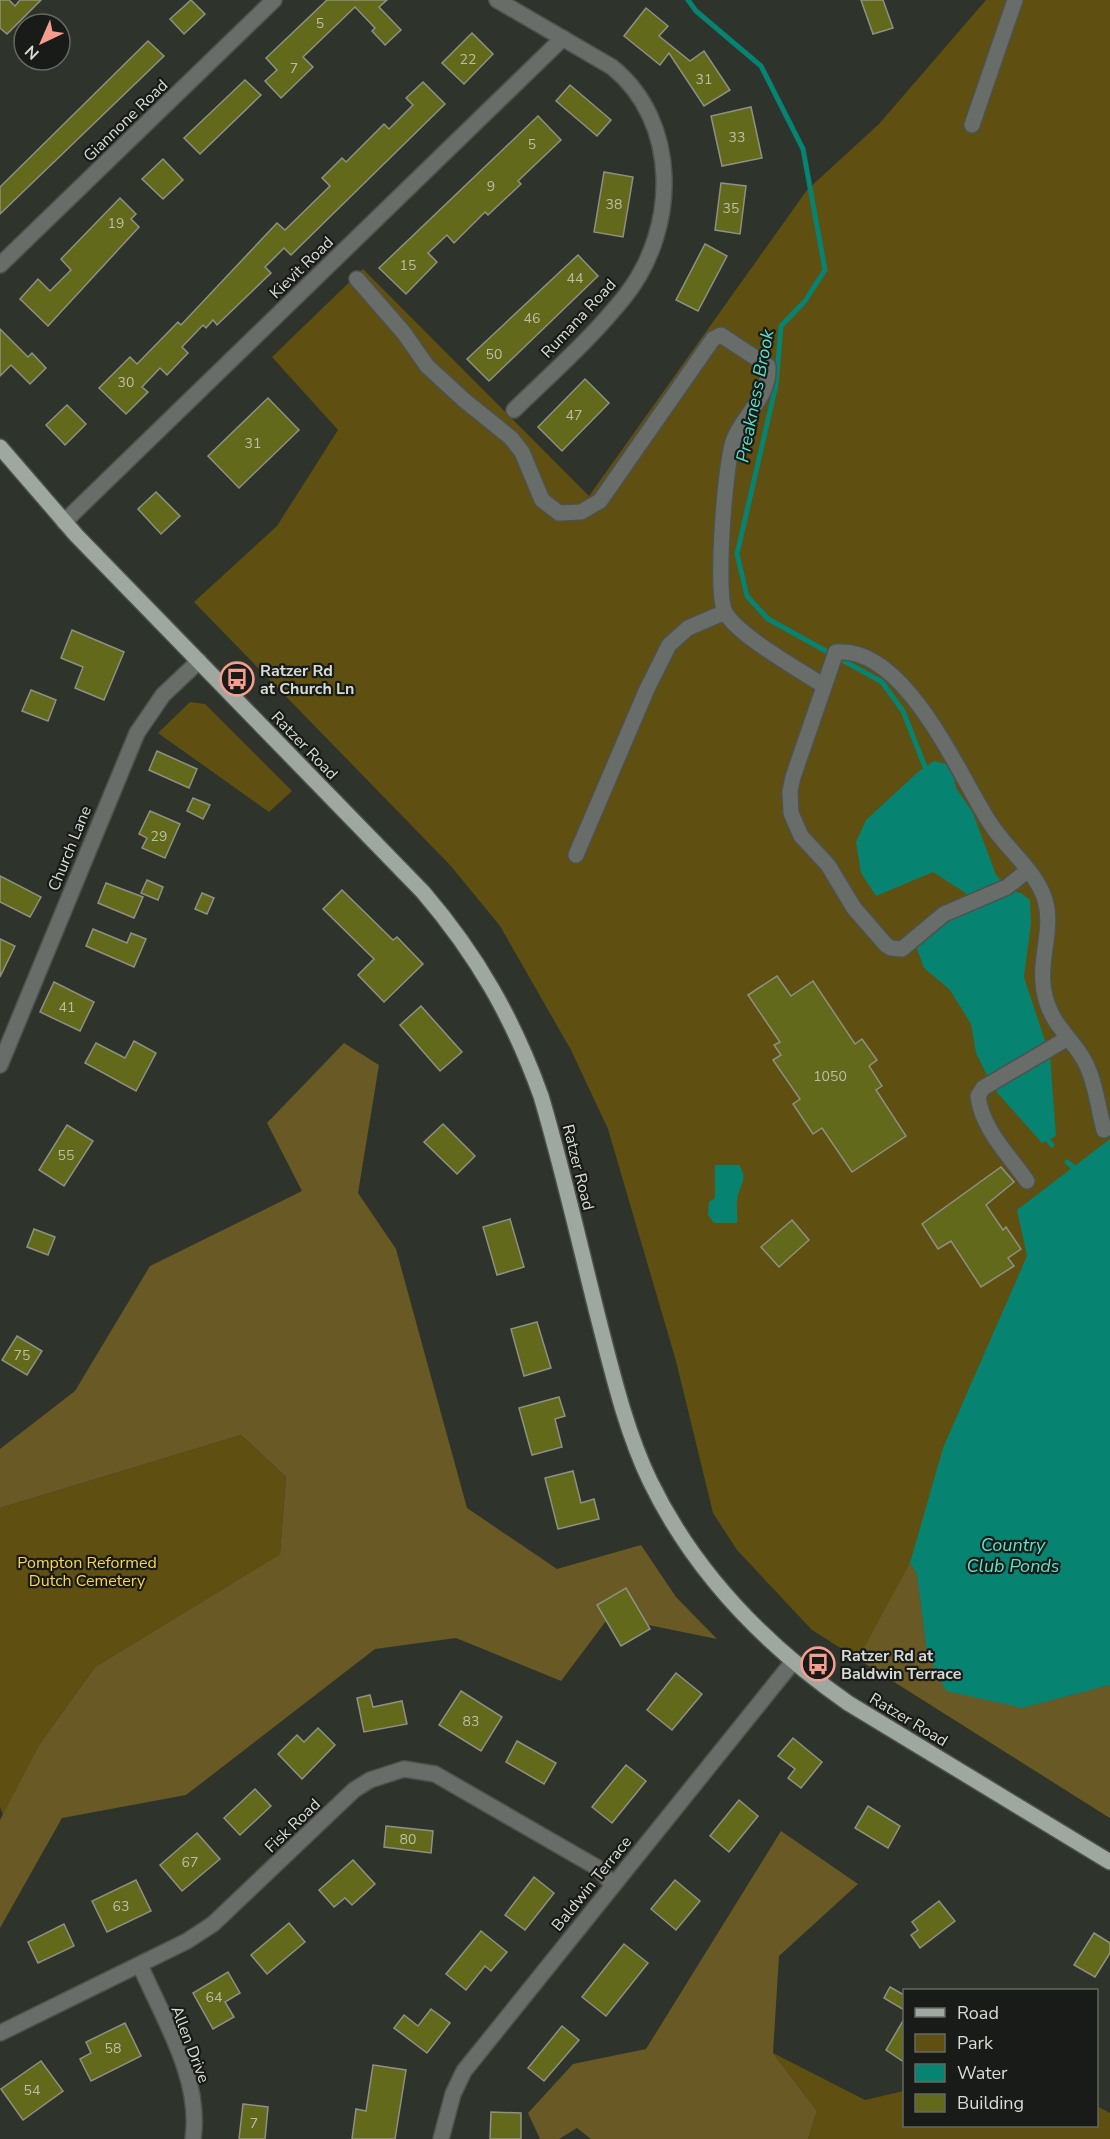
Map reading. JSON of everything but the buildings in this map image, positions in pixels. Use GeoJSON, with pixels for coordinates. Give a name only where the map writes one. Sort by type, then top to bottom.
{"type":"FeatureCollection","features":[{"type":"Feature","properties":{"kind":"main road","name":"Ratzer Road"},"geometry":{"type":"LineString","coordinates":[[0,447],[64,522],[423,892],[469,948],[528,1060],[541,1096],[624,1412],[650,1481],[706,1573],[750,1623],[792,1663],[848,1703],[1110,1862]]}},
{"type":"Feature","properties":{"kind":"street","name":"Giannone Road"},"geometry":{"type":"LineString","coordinates":[[0,265],[274,0]]}},
{"type":"Feature","properties":{"kind":"street","name":"Rumana Road"},"geometry":{"type":"LineString","coordinates":[[497,0],[618,72],[635,89],[649,109],[662,148],[664,174],[663,202],[646,258],[627,293],[599,327],[514,410]]}},
{"type":"Feature","properties":{"kind":"street"},"geometry":{"type":"LineString","coordinates":[[972,125],[1014,0]]}},
{"type":"Feature","properties":{"kind":"street","name":"Kievit Road"},"geometry":{"type":"LineString","coordinates":[[64,522],[563,38]]}},
{"type":"Feature","properties":{"kind":"street"},"geometry":{"type":"LineString","coordinates":[[357,279],[404,333],[427,366],[511,438],[522,452],[542,500],[559,513],[581,512],[600,501],[713,339],[721,335],[768,366],[767,386],[735,436],[728,462],[721,552],[725,612],[753,639],[825,686]]}},
{"type":"Feature","properties":{"kind":"street"},"geometry":{"type":"LineString","coordinates":[[576,855],[647,688],[669,645],[688,628],[725,612]]}},
{"type":"Feature","properties":{"kind":"street"},"geometry":{"type":"LineString","coordinates":[[1028,871],[1007,887],[972,904],[944,914],[902,949],[891,948],[854,908],[828,866],[801,836],[791,813],[790,791],[834,658],[848,651],[872,659],[898,683],[946,743],[993,828],[1028,871],[1044,897],[1049,919],[1041,967],[1047,1004],[1090,1072],[1104,1130]]}},
{"type":"Feature","properties":{"kind":"street","name":"Church Lane"},"geometry":{"type":"LineString","coordinates":[[0,1065],[137,733],[163,695],[199,662]]}},
{"type":"Feature","properties":{"kind":"street"},"geometry":{"type":"LineString","coordinates":[[1027,1181],[999,1146],[981,1110],[979,1091],[1068,1038]]}},
{"type":"Feature","properties":{"kind":"street","name":"Baldwin Terrace"},"geometry":{"type":"LineString","coordinates":[[441,2139],[453,2094],[464,2071],[792,1663]]}},
{"type":"Feature","properties":{"kind":"street","name":"Fisk Road"},"geometry":{"type":"LineString","coordinates":[[0,2033],[187,1941],[213,1924],[354,1790],[378,1776],[404,1769],[420,1769],[435,1774],[598,1868],[613,1885]]}},
{"type":"Feature","properties":{"kind":"street","name":"Allen Drive"},"geometry":{"type":"LineString","coordinates":[[140,1965],[186,2072],[194,2110],[193,2139]]}},
{"type":"Feature","properties":{"kind":"green space"},"geometry":{"type":"Polygon","coordinates":[[[986,0],[1110,0],[1110,1818],[812,1630],[737,1550],[713,1513],[676,1361],[608,1129],[571,1050],[500,926],[450,865],[194,602],[277,526],[338,430],[272,357],[363,269],[589,496],[807,190],[879,124],[986,0]]]}},
{"type":"Feature","properties":{"kind":"green space"},"geometry":{"type":"Polygon","coordinates":[[[190,702],[205,704],[292,791],[269,812],[158,733],[190,702]]]}},
{"type":"Feature","properties":{"kind":"green space","name":"Pompton Reformed Dutch Cemetery"},"geometry":{"type":"Polygon","coordinates":[[[241,1435],[286,1477],[280,1554],[95,1667],[39,1745],[3,1815],[0,1807],[0,1508],[241,1435]]]}},
{"type":"Feature","properties":{"kind":"green space"},"geometry":{"type":"Polygon","coordinates":[[[773,2053],[865,2100],[903,2091],[903,2127],[1098,2127],[1098,2107],[1110,2113],[1110,2139],[808,2139],[817,2111],[773,2053]]]}},
{"type":"Feature","properties":{"kind":"shaded area"},"geometry":{"type":"Polygon","coordinates":[[[344,1043],[379,1065],[358,1193],[396,1249],[467,1508],[557,1569],[641,1545],[676,1597],[717,1639],[609,1617],[561,1681],[456,1638],[375,1649],[186,1795],[62,1818],[0,1928],[0,1820],[39,1745],[95,1667],[280,1554],[286,1477],[241,1435],[0,1508],[0,1449],[75,1391],[150,1266],[302,1191],[267,1123],[344,1043]]]}},
{"type":"Feature","properties":{"kind":"shaded area"},"geometry":{"type":"Polygon","coordinates":[[[910,1563],[917,1574],[927,1653],[1022,1708],[1110,1685],[1110,1818],[858,1659],[910,1563]]]}},
{"type":"Feature","properties":{"kind":"shaded area"},"geometry":{"type":"Polygon","coordinates":[[[781,1831],[858,1884],[779,1956],[773,2053],[817,2111],[808,2139],[591,2139],[577,2128],[559,2139],[540,2139],[528,2113],[573,2064],[646,2049],[781,1831]]]}},
{"type":"Feature","properties":{"kind":"water"},"geometry":{"type":"Polygon","coordinates":[[[934,761],[946,764],[954,778],[956,788],[973,813],[996,875],[1010,890],[1021,893],[1030,900],[1031,923],[1024,977],[1050,1056],[1056,1136],[1042,1143],[993,1088],[976,1053],[971,1024],[950,990],[924,968],[917,949],[920,940],[972,904],[967,894],[933,872],[876,896],[861,873],[856,842],[866,820],[918,772],[934,761]]]}},
{"type":"Feature","properties":{"kind":"water","name":"Country Club Ponds"},"geometry":{"type":"Polygon","coordinates":[[[1110,1139],[1110,1685],[1022,1708],[946,1691],[927,1653],[917,1574],[910,1563],[943,1448],[1027,1256],[1017,1210],[1110,1139]]]}},
{"type":"Feature","properties":{"kind":"water"},"geometry":{"type":"Polygon","coordinates":[[[715,1165],[739,1165],[743,1173],[743,1182],[737,1199],[737,1223],[714,1223],[708,1215],[709,1202],[715,1198],[715,1165]]]}},
{"type":"Feature","properties":{"kind":"waterway","name":"Preakness Brook"},"geometry":{"type":"LineString","coordinates":[[688,0],[696,11],[761,66],[803,149],[825,270],[805,301],[781,326],[776,385],[737,554],[747,596],[768,619],[882,682],[903,711],[925,767]]}},
{"type":"Feature","properties":{"kind":"waterway","name":"Preakness Brook"},"geometry":{"type":"LineString","coordinates":[[1048,1140],[1052,1145]]}},
{"type":"Feature","properties":{"kind":"waterway","name":"Preakness Brook"},"geometry":{"type":"LineString","coordinates":[[1067,1162],[1073,1167]]}},
{"type":"Feature","properties":{"kind":"place","name":"Ratzer Rd at Church Ln"},"geometry":{"type":"Point","coordinates":[237,679]}},
{"type":"Feature","properties":{"kind":"place","name":"Ratzer Rd at Baldwin Terrace"},"geometry":{"type":"Point","coordinates":[818,1664]}}]}
